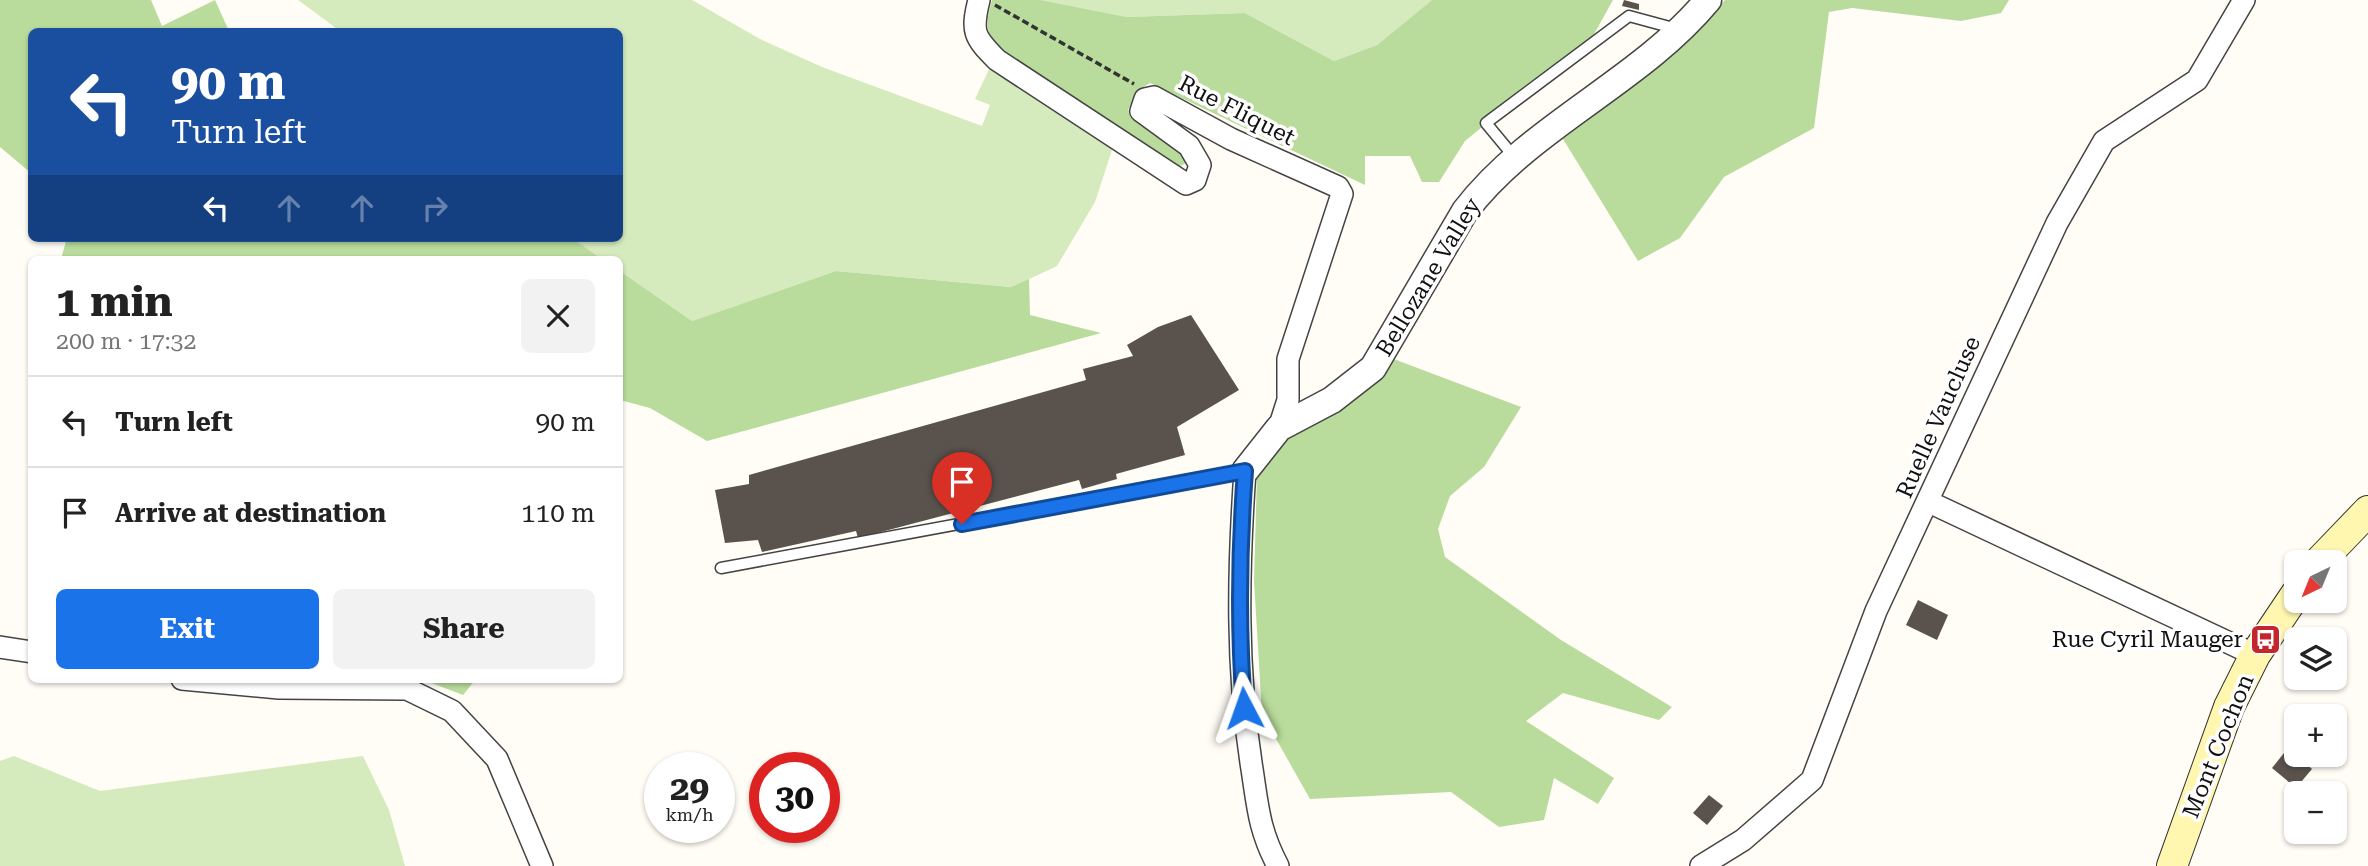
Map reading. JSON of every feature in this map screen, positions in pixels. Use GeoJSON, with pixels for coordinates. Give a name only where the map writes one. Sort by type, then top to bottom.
{"type":"FeatureCollection","features":[{"type":"Feature","properties":{"kind":"main road"},"geometry":{"type":"LineString","coordinates":[[2331,550],[2368,511]]}},
{"type":"Feature","properties":{"kind":"main road","name":"Mont Cochon"},"geometry":{"type":"LineString","coordinates":[[2172,866],[2229,707],[2255,655],[2284,612]]}},
{"type":"Feature","properties":{"kind":"street","name":"Rue Fliquet"},"geometry":{"type":"LineString","coordinates":[[979,0],[975,17],[976,39],[997,60],[1186,184],[1195,180],[1200,165],[1189,146],[1141,111],[1145,99],[1154,97],[1231,139],[1338,187],[1342,194],[1288,359],[1288,400],[1279,428]]}},
{"type":"Feature","properties":{"kind":"street","name":"Bellozane Valley"},"geometry":{"type":"LineString","coordinates":[[1245,471],[1279,428],[1332,400],[1373,368],[1465,211],[1483,188],[1516,158],[1683,30],[1708,0]]}},
{"type":"Feature","properties":{"kind":"street","name":"Ruelle Vaucluse"},"geometry":{"type":"LineString","coordinates":[[1701,866],[1743,840],[1812,780],[1876,611],[2057,223],[2104,141],[2197,80],[2244,0]]}},
{"type":"Feature","properties":{"kind":"street"},"geometry":{"type":"LineString","coordinates":[[1245,471],[1240,539],[1239,639],[1246,730],[1262,836],[1278,866]]}},
{"type":"Feature","properties":{"kind":"street"},"geometry":{"type":"LineString","coordinates":[[1929,502],[2255,655]]}},
{"type":"Feature","properties":{"kind":"street"},"geometry":{"type":"LineString","coordinates":[[0,647],[28,651]]}},
{"type":"Feature","properties":{"kind":"street"},"geometry":{"type":"LineString","coordinates":[[225,683],[279,688],[407,689],[452,711],[497,759],[542,866]]}},
{"type":"Feature","properties":{"kind":"lane"},"geometry":{"type":"LineString","coordinates":[[1516,158],[1486,123],[1629,16],[1683,30]]}},
{"type":"Feature","properties":{"kind":"lane"},"geometry":{"type":"LineString","coordinates":[[721,568],[1245,471]]}},
{"type":"Feature","properties":{"kind":"path"},"geometry":{"type":"LineString","coordinates":[[986,0],[1154,97]]}},
{"type":"Feature","properties":{"kind":"green space"},"geometry":{"type":"Polygon","coordinates":[[[0,0],[151,0],[162,26],[215,0],[228,28],[28,28],[28,170],[0,147],[0,0]]]}},
{"type":"Feature","properties":{"kind":"green space"},"geometry":{"type":"Polygon","coordinates":[[[298,0],[692,0],[760,39],[822,67],[982,126],[990,105],[975,99],[991,65],[1113,147],[1095,202],[1057,266],[1012,287],[836,271],[692,321],[623,273],[623,256],[598,256],[578,242],[623,242],[623,28],[336,28],[298,0]]]}},
{"type":"Feature","properties":{"kind":"green space"},"geometry":{"type":"Polygon","coordinates":[[[992,0],[1041,0],[1127,17],[1245,13],[1334,61],[1377,45],[1432,0],[1613,0],[1593,36],[1465,141],[1439,182],[1422,182],[1410,156],[1365,156],[1365,185],[1150,83],[1137,91],[1128,110],[1178,150],[1186,163],[1177,168],[1006,56],[988,31],[992,0]]]}},
{"type":"Feature","properties":{"kind":"green space"},"geometry":{"type":"Polygon","coordinates":[[[1041,0],[1432,0],[1377,45],[1334,61],[1245,13],[1127,17],[1041,0]]]}},
{"type":"Feature","properties":{"kind":"green space"},"geometry":{"type":"Polygon","coordinates":[[[1725,0],[2009,0],[2001,13],[1961,21],[1852,8],[1829,12],[1814,128],[1724,177],[1680,238],[1638,261],[1563,139],[1669,57],[1725,0]]]}},
{"type":"Feature","properties":{"kind":"green space"},"geometry":{"type":"Polygon","coordinates":[[[66,242],[578,242],[598,256],[62,256],[66,242]]]}},
{"type":"Feature","properties":{"kind":"green space"},"geometry":{"type":"Polygon","coordinates":[[[836,271],[1011,287],[1029,279],[1030,315],[1101,333],[707,441],[650,408],[623,401],[623,273],[692,321],[836,271]]]}},
{"type":"Feature","properties":{"kind":"green space"},"geometry":{"type":"Polygon","coordinates":[[[1391,358],[1521,407],[1484,467],[1450,496],[1438,529],[1445,557],[1561,640],[1672,707],[1659,720],[1563,693],[1526,721],[1614,778],[1598,804],[1554,778],[1544,820],[1499,827],[1451,792],[1310,799],[1262,714],[1254,581],[1257,475],[1289,435],[1391,358]]]}},
{"type":"Feature","properties":{"kind":"green space"},"geometry":{"type":"Polygon","coordinates":[[[432,683],[473,683],[463,695],[432,683]]]}},
{"type":"Feature","properties":{"kind":"green space"},"geometry":{"type":"Polygon","coordinates":[[[14,756],[100,791],[363,756],[389,810],[405,866],[0,866],[0,761],[14,756]]]}},
{"type":"Feature","properties":{"kind":"building"},"geometry":{"type":"Polygon","coordinates":[[[1624,0],[1639,4],[1639,10],[1622,6],[1624,0]]]}},
{"type":"Feature","properties":{"kind":"building"},"geometry":{"type":"Polygon","coordinates":[[[1191,315],[1239,390],[1177,427],[1185,455],[1116,474],[1117,479],[1082,489],[1079,480],[858,538],[856,531],[762,552],[758,540],[725,543],[715,490],[749,484],[749,475],[1086,380],[1083,369],[1133,356],[1127,345],[1158,327],[1191,315]]]}},
{"type":"Feature","properties":{"kind":"building"},"geometry":{"type":"Polygon","coordinates":[[[1918,600],[1948,615],[1937,640],[1906,625],[1918,600]]]}},
{"type":"Feature","properties":{"kind":"building"},"geometry":{"type":"Polygon","coordinates":[[[2284,753],[2284,767],[2312,769],[2302,781],[2288,781],[2272,768],[2284,753]]]}},
{"type":"Feature","properties":{"kind":"building"},"geometry":{"type":"Polygon","coordinates":[[[1709,795],[1723,806],[1707,825],[1693,813],[1709,795]]]}},
{"type":"Feature","properties":{"kind":"place","name":"Rue Cyril Mauger"},"geometry":{"type":"Point","coordinates":[2266,639]}},
{"type":"Feature","properties":{"kind":"route"},"geometry":{"type":"LineString","coordinates":[[962,524],[1245,471],[1240,539],[1239,639],[1244,708]]}}]}
